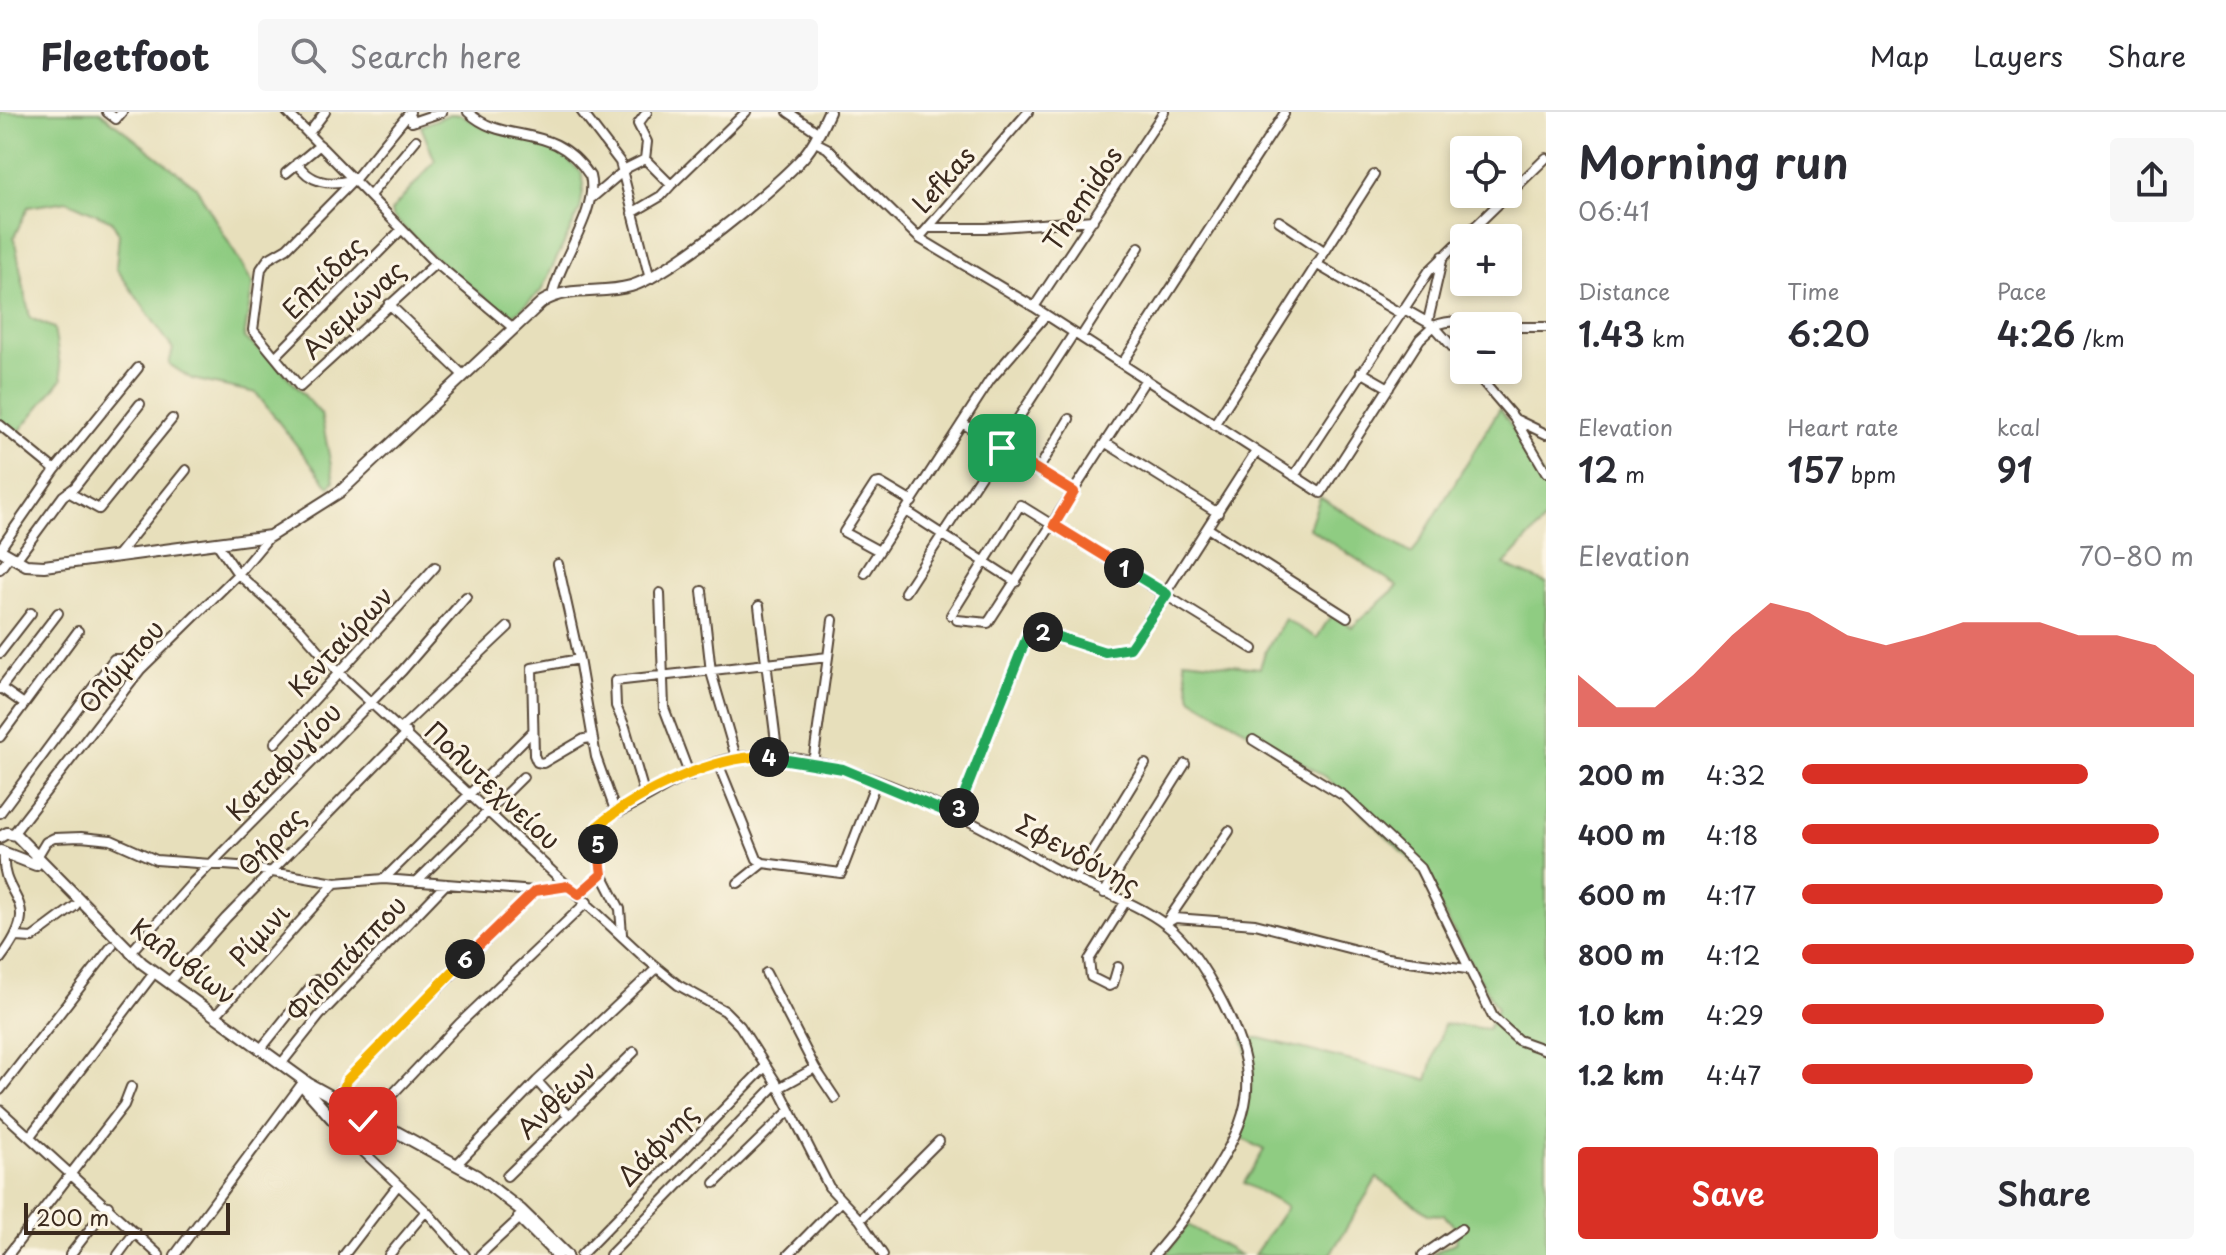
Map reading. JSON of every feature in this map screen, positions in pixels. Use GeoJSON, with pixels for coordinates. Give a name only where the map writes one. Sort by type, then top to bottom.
{"type":"FeatureCollection","features":[{"type":"Feature","properties":{"kind":"main road"},"geometry":{"type":"LineString","coordinates":[[6,554],[44,566],[270,536],[341,491],[512,327],[552,296],[627,287],[650,279],[757,199],[791,170],[817,137],[829,112]]}},
{"type":"Feature","properties":{"kind":"main road","name":"Καλυβίων"},"geometry":{"type":"LineString","coordinates":[[0,823],[130,953],[281,1064],[457,1164],[511,1201],[567,1255]]}},
{"type":"Feature","properties":{"kind":"main road"},"geometry":{"type":"LineString","coordinates":[[5,854],[20,846],[10,835]]}},
{"type":"Feature","properties":{"kind":"main road","name":"Καλυβίων"},"geometry":{"type":"LineString","coordinates":[[5,854],[26,858],[43,869],[112,946],[301,1085],[331,1119],[363,1121],[474,1182],[520,1218],[557,1255]]}},
{"type":"Feature","properties":{"kind":"main road"},"geometry":{"type":"LineString","coordinates":[[328,1114],[329,1104],[342,1101],[349,1112],[342,1121]]}},
{"type":"Feature","properties":{"kind":"street"},"geometry":{"type":"LineString","coordinates":[[107,112],[116,119],[122,112]]}},
{"type":"Feature","properties":{"kind":"street"},"geometry":{"type":"LineString","coordinates":[[287,112],[371,194],[401,230],[512,327]]}},
{"type":"Feature","properties":{"kind":"street"},"geometry":{"type":"LineString","coordinates":[[309,133],[325,112]]}},
{"type":"Feature","properties":{"kind":"street"},"geometry":{"type":"LineString","coordinates":[[409,113],[412,122],[442,112]]}},
{"type":"Feature","properties":{"kind":"street"},"geometry":{"type":"LineString","coordinates":[[468,112],[492,127],[554,140],[585,167],[590,176],[592,198]]}},
{"type":"Feature","properties":{"kind":"street"},"geometry":{"type":"LineString","coordinates":[[582,112],[620,162],[650,279]]}},
{"type":"Feature","properties":{"kind":"street"},"geometry":{"type":"LineString","coordinates":[[645,159],[647,142],[638,124],[647,112]]}},
{"type":"Feature","properties":{"kind":"street"},"geometry":{"type":"LineString","coordinates":[[632,213],[661,196],[746,112]]}},
{"type":"Feature","properties":{"kind":"street"},"geometry":{"type":"LineString","coordinates":[[788,112],[919,238],[1034,307],[1321,493],[1431,324],[1444,255]]}},
{"type":"Feature","properties":{"kind":"street","name":"Lefkas"},"geometry":{"type":"LineString","coordinates":[[919,238],[1028,112]]}},
{"type":"Feature","properties":{"kind":"street","name":"Themidos"},"geometry":{"type":"LineString","coordinates":[[1034,307],[1164,112]]}},
{"type":"Feature","properties":{"kind":"street"},"geometry":{"type":"LineString","coordinates":[[276,356],[253,330],[261,269],[268,259],[287,248],[355,179],[409,113]]}},
{"type":"Feature","properties":{"kind":"street"},"geometry":{"type":"LineString","coordinates":[[1122,364],[1284,114]]}},
{"type":"Feature","properties":{"kind":"street"},"geometry":{"type":"LineString","coordinates":[[371,194],[416,140]]}},
{"type":"Feature","properties":{"kind":"street"},"geometry":{"type":"LineString","coordinates":[[286,173],[320,145]]}},
{"type":"Feature","properties":{"kind":"street"},"geometry":{"type":"LineString","coordinates":[[1294,476],[1361,372],[1444,255],[1532,175],[1546,158]]}},
{"type":"Feature","properties":{"kind":"street"},"geometry":{"type":"LineString","coordinates":[[552,296],[557,274],[592,198],[623,171],[645,159]]}},
{"type":"Feature","properties":{"kind":"street"},"geometry":{"type":"LineString","coordinates":[[645,159],[671,185]]}},
{"type":"Feature","properties":{"kind":"street"},"geometry":{"type":"LineString","coordinates":[[297,163],[316,180],[328,183],[355,179]]}},
{"type":"Feature","properties":{"kind":"street"},"geometry":{"type":"LineString","coordinates":[[1214,425],[1374,175]]}},
{"type":"Feature","properties":{"kind":"street"},"geometry":{"type":"LineString","coordinates":[[929,228],[986,228],[1093,220]]}},
{"type":"Feature","properties":{"kind":"street"},"geometry":{"type":"LineString","coordinates":[[1279,221],[1324,251]]}},
{"type":"Feature","properties":{"kind":"street","name":"Ελπίδας"},"geometry":{"type":"LineString","coordinates":[[276,356],[401,230]]}},
{"type":"Feature","properties":{"kind":"street"},"geometry":{"type":"LineString","coordinates":[[905,592],[1139,247]]}},
{"type":"Feature","properties":{"kind":"street","name":"Ανεμώνας"},"geometry":{"type":"LineString","coordinates":[[276,356],[300,387],[436,263]]}},
{"type":"Feature","properties":{"kind":"street"},"geometry":{"type":"LineString","coordinates":[[1316,264],[1431,324],[1450,345]]}},
{"type":"Feature","properties":{"kind":"street"},"geometry":{"type":"LineString","coordinates":[[389,304],[463,375]]}},
{"type":"Feature","properties":{"kind":"street"},"geometry":{"type":"LineString","coordinates":[[865,573],[990,380],[1046,315]]}},
{"type":"Feature","properties":{"kind":"street"},"geometry":{"type":"LineString","coordinates":[[1431,324],[1450,322]]}},
{"type":"Feature","properties":{"kind":"street"},"geometry":{"type":"LineString","coordinates":[[1522,327],[1546,327]]}},
{"type":"Feature","properties":{"kind":"street"},"geometry":{"type":"LineString","coordinates":[[0,569],[55,470],[138,368]]}},
{"type":"Feature","properties":{"kind":"street"},"geometry":{"type":"LineString","coordinates":[[1361,372],[1389,388]]}},
{"type":"Feature","properties":{"kind":"street"},"geometry":{"type":"LineString","coordinates":[[1146,379],[1054,525],[988,623],[954,617],[1020,505],[1054,525],[1167,594],[1253,649]]}},
{"type":"Feature","properties":{"kind":"street"},"geometry":{"type":"LineString","coordinates":[[1485,384],[1515,419],[1546,472]]}},
{"type":"Feature","properties":{"kind":"street"},"geometry":{"type":"LineString","coordinates":[[6,554],[68,492],[140,404]]}},
{"type":"Feature","properties":{"kind":"street"},"geometry":{"type":"LineString","coordinates":[[68,492],[99,509],[172,419]]}},
{"type":"Feature","properties":{"kind":"street"},"geometry":{"type":"LineString","coordinates":[[1038,470],[1069,419]]}},
{"type":"Feature","properties":{"kind":"street"},"geometry":{"type":"LineString","coordinates":[[1515,419],[1546,434]]}},
{"type":"Feature","properties":{"kind":"street"},"geometry":{"type":"LineString","coordinates":[[962,423],[1074,492]]}},
{"type":"Feature","properties":{"kind":"street"},"geometry":{"type":"LineString","coordinates":[[0,425],[55,470]]}},
{"type":"Feature","properties":{"kind":"street"},"geometry":{"type":"LineString","coordinates":[[1106,443],[1218,513]]}},
{"type":"Feature","properties":{"kind":"street"},"geometry":{"type":"LineString","coordinates":[[956,816],[1031,628],[1089,648],[1118,652],[1130,648],[1255,453]]}},
{"type":"Feature","properties":{"kind":"street"},"geometry":{"type":"LineString","coordinates":[[116,558],[186,470]]}},
{"type":"Feature","properties":{"kind":"street"},"geometry":{"type":"LineString","coordinates":[[879,551],[844,532],[875,484],[880,483],[912,502]]}},
{"type":"Feature","properties":{"kind":"street"},"geometry":{"type":"LineString","coordinates":[[906,511],[1016,582]]}},
{"type":"Feature","properties":{"kind":"street"},"geometry":{"type":"LineString","coordinates":[[1209,529],[1347,617]]}},
{"type":"Feature","properties":{"kind":"street","name":"Ολύμπου"},"geometry":{"type":"LineString","coordinates":[[10,835],[140,670],[238,574],[270,536]]}},
{"type":"Feature","properties":{"kind":"street","name":"Πολυτεχνείου"},"geometry":{"type":"LineString","coordinates":[[218,545],[238,574],[299,628],[339,673],[657,968],[678,985],[725,1011],[778,1086],[818,1167],[883,1255]]}},
{"type":"Feature","properties":{"kind":"street"},"geometry":{"type":"LineString","coordinates":[[558,564],[602,781],[616,813],[599,825],[602,874],[620,909],[622,935]]}},
{"type":"Feature","properties":{"kind":"street","name":"Κενταύρων"},"geometry":{"type":"LineString","coordinates":[[275,743],[435,567]]}},
{"type":"Feature","properties":{"kind":"street"},"geometry":{"type":"LineString","coordinates":[[702,591],[711,672],[736,757]]}},
{"type":"Feature","properties":{"kind":"street"},"geometry":{"type":"LineString","coordinates":[[660,593],[664,708],[690,776]]}},
{"type":"Feature","properties":{"kind":"street","name":"Καταφυγίου"},"geometry":{"type":"LineString","coordinates":[[130,953],[466,597]]}},
{"type":"Feature","properties":{"kind":"street"},"geometry":{"type":"LineString","coordinates":[[759,606],[778,758]]}},
{"type":"Feature","properties":{"kind":"street"},"geometry":{"type":"LineString","coordinates":[[0,653],[31,613]]}},
{"type":"Feature","properties":{"kind":"street"},"geometry":{"type":"LineString","coordinates":[[24,704],[1,688],[58,613]]}},
{"type":"Feature","properties":{"kind":"street"},"geometry":{"type":"LineString","coordinates":[[813,763],[833,620]]}},
{"type":"Feature","properties":{"kind":"street","name":"Θήρας"},"geometry":{"type":"LineString","coordinates":[[169,982],[404,731],[508,627]]}},
{"type":"Feature","properties":{"kind":"street"},"geometry":{"type":"LineString","coordinates":[[0,737],[78,631]]}},
{"type":"Feature","properties":{"kind":"street"},"geometry":{"type":"LineString","coordinates":[[645,796],[625,727],[619,719],[615,681],[828,657]]}},
{"type":"Feature","properties":{"kind":"street"},"geometry":{"type":"LineString","coordinates":[[0,813],[114,659],[126,659],[140,670]]}},
{"type":"Feature","properties":{"kind":"street"},"geometry":{"type":"LineString","coordinates":[[579,659],[532,668],[534,755],[543,763],[584,739],[592,738]]}},
{"type":"Feature","properties":{"kind":"street"},"geometry":{"type":"LineString","coordinates":[[384,879],[533,731]]}},
{"type":"Feature","properties":{"kind":"street"},"geometry":{"type":"LineString","coordinates":[[1253,740],[1344,796],[1420,868],[1440,903],[1485,1004],[1503,1029],[1518,1040],[1546,1050]]}},
{"type":"Feature","properties":{"kind":"street","name":"Σφενδόνης"},"geometry":{"type":"LineString","coordinates":[[616,813],[645,796],[736,757],[813,763],[876,782],[1003,836],[1075,879],[1165,924]]}},
{"type":"Feature","properties":{"kind":"street"},"geometry":{"type":"LineString","coordinates":[[718,763],[757,859],[763,863],[841,873],[876,782]]}},
{"type":"Feature","properties":{"kind":"street"},"geometry":{"type":"LineString","coordinates":[[1075,879],[1145,764]]}},
{"type":"Feature","properties":{"kind":"street"},"geometry":{"type":"LineString","coordinates":[[1104,893],[1185,764]]}},
{"type":"Feature","properties":{"kind":"street"},"geometry":{"type":"LineString","coordinates":[[416,882],[523,777]]}},
{"type":"Feature","properties":{"kind":"street"},"geometry":{"type":"LineString","coordinates":[[1165,924],[1229,831]]}},
{"type":"Feature","properties":{"kind":"street"},"geometry":{"type":"LineString","coordinates":[[37,857],[46,842],[54,838],[81,837],[111,840],[156,860],[273,871],[335,883],[384,879],[535,891],[568,886]]}},
{"type":"Feature","properties":{"kind":"street"},"geometry":{"type":"LineString","coordinates":[[0,959],[17,937],[21,913],[3,866],[5,854]]}},
{"type":"Feature","properties":{"kind":"street"},"geometry":{"type":"LineString","coordinates":[[738,883],[763,863]]}},
{"type":"Feature","properties":{"kind":"street"},"geometry":{"type":"LineString","coordinates":[[579,894],[602,874]]}},
{"type":"Feature","properties":{"kind":"street","name":"Ρίμινι"},"geometry":{"type":"LineString","coordinates":[[216,1015],[335,883]]}},
{"type":"Feature","properties":{"kind":"street","name":"Φιλοπάππου"},"geometry":{"type":"LineString","coordinates":[[281,1064],[320,1015],[446,884]]}},
{"type":"Feature","properties":{"kind":"street"},"geometry":{"type":"LineString","coordinates":[[342,1101],[347,1080],[535,891]]}},
{"type":"Feature","properties":{"kind":"street"},"geometry":{"type":"LineString","coordinates":[[372,1116],[459,1024],[587,902]]}},
{"type":"Feature","properties":{"kind":"street"},"geometry":{"type":"LineString","coordinates":[[1118,967],[1113,984],[1109,986],[1091,977],[1089,960],[1124,904]]}},
{"type":"Feature","properties":{"kind":"street"},"geometry":{"type":"LineString","coordinates":[[17,937],[32,938],[75,906]]}},
{"type":"Feature","properties":{"kind":"street"},"geometry":{"type":"LineString","coordinates":[[1165,924],[1175,918],[1255,924],[1387,958],[1467,969]]}},
{"type":"Feature","properties":{"kind":"street"},"geometry":{"type":"LineString","coordinates":[[1154,1255],[1180,1225],[1239,1132],[1248,1083],[1241,1044],[1217,990],[1189,948],[1165,924]]}},
{"type":"Feature","properties":{"kind":"street"},"geometry":{"type":"LineString","coordinates":[[0,1090],[112,946]]}},
{"type":"Feature","properties":{"kind":"street"},"geometry":{"type":"LineString","coordinates":[[457,1164],[537,1081],[657,968]]}},
{"type":"Feature","properties":{"kind":"street"},"geometry":{"type":"LineString","coordinates":[[766,973],[815,1068],[835,1098]]}},
{"type":"Feature","properties":{"kind":"street"},"geometry":{"type":"LineString","coordinates":[[30,1136],[151,977]]}},
{"type":"Feature","properties":{"kind":"street"},"geometry":{"type":"LineString","coordinates":[[260,1050],[316,980]]}},
{"type":"Feature","properties":{"kind":"street","name":"Ανθέων"},"geometry":{"type":"LineString","coordinates":[[507,1176],[634,1052]]}},
{"type":"Feature","properties":{"kind":"street","name":"Δάφνης"},"geometry":{"type":"LineString","coordinates":[[581,1255],[766,1066]]}},
{"type":"Feature","properties":{"kind":"street"},"geometry":{"type":"LineString","coordinates":[[610,1255],[778,1086],[815,1068]]}},
{"type":"Feature","properties":{"kind":"street"},"geometry":{"type":"LineString","coordinates":[[537,1081],[568,1116]]}},
{"type":"Feature","properties":{"kind":"street"},"geometry":{"type":"LineString","coordinates":[[175,1255],[301,1085]]}},
{"type":"Feature","properties":{"kind":"street"},"geometry":{"type":"LineString","coordinates":[[8,1255],[124,1105],[131,1087]]}},
{"type":"Feature","properties":{"kind":"street"},"geometry":{"type":"LineString","coordinates":[[0,1110],[159,1255]]}},
{"type":"Feature","properties":{"kind":"street"},"geometry":{"type":"LineString","coordinates":[[715,1183],[790,1110]]}},
{"type":"Feature","properties":{"kind":"street"},"geometry":{"type":"LineString","coordinates":[[342,1121],[349,1138],[426,1211],[465,1255]]}},
{"type":"Feature","properties":{"kind":"street"},"geometry":{"type":"LineString","coordinates":[[860,1220],[939,1141]]}},
{"type":"Feature","properties":{"kind":"street"},"geometry":{"type":"LineString","coordinates":[[344,1255],[398,1185]]}},
{"type":"Feature","properties":{"kind":"street"},"geometry":{"type":"LineString","coordinates":[[788,1255],[841,1201]]}},
{"type":"Feature","properties":{"kind":"street"},"geometry":{"type":"LineString","coordinates":[[70,1255],[108,1206]]}},
{"type":"Feature","properties":{"kind":"street"},"geometry":{"type":"LineString","coordinates":[[389,1255],[426,1211]]}},
{"type":"Feature","properties":{"kind":"street"},"geometry":{"type":"LineString","coordinates":[[480,1255],[520,1218]]}},
{"type":"Feature","properties":{"kind":"street"},"geometry":{"type":"LineString","coordinates":[[1423,1255],[1461,1229]]}},
{"type":"Feature","properties":{"kind":"street"},"geometry":{"type":"LineString","coordinates":[[118,1255],[135,1232]]}},
{"type":"Feature","properties":{"kind":"street"},"geometry":{"type":"LineString","coordinates":[[450,1255],[457,1246]]}},
{"type":"Feature","properties":{"kind":"green space"},"geometry":{"type":"Polygon","coordinates":[[[0,112],[100,112],[196,187],[253,284],[244,338],[273,360],[321,414],[334,481],[329,487],[256,393],[192,379],[169,364],[173,349],[116,268],[119,234],[112,221],[67,201],[28,207],[14,237],[30,318],[54,328],[62,379],[18,433],[0,420],[0,112]]]}},
{"type":"Feature","properties":{"kind":"green space"},"geometry":{"type":"Polygon","coordinates":[[[450,114],[462,115],[484,128],[550,143],[581,172],[584,184],[580,210],[541,291],[511,318],[437,260],[392,216],[391,211],[435,161],[421,126],[450,114]]]}},
{"type":"Feature","properties":{"kind":"green space"},"geometry":{"type":"Polygon","coordinates":[[[1500,408],[1546,481],[1546,519],[1504,565],[1546,583],[1546,1255],[1431,1255],[1456,1242],[1457,1229],[1444,1215],[1428,1214],[1377,1178],[1330,1255],[1254,1255],[1287,1207],[1244,1183],[1264,1150],[1241,1138],[1253,1073],[1243,1038],[1260,1038],[1427,1080],[1444,1024],[1488,1029],[1497,1009],[1417,866],[1326,777],[1191,698],[1184,660],[1260,668],[1265,652],[1285,619],[1317,638],[1331,615],[1352,627],[1398,586],[1309,528],[1320,497],[1412,554],[1500,408]]]}},
{"type":"Feature","properties":{"kind":"green space"},"geometry":{"type":"Polygon","coordinates":[[[1188,1225],[1240,1255],[1167,1253],[1188,1225]]]}},
{"type":"Feature","properties":{"kind":"route"},"geometry":{"type":"LineString","coordinates":[[363,1121],[343,1120],[349,1112],[346,1103],[340,1100],[347,1080],[535,891],[568,886],[579,894],[602,874],[597,834],[599,825],[610,816],[662,787],[718,763],[751,755],[843,769],[956,816],[1031,628],[1105,652],[1130,648],[1167,594],[1054,525],[1074,492],[1002,448]]}}]}
